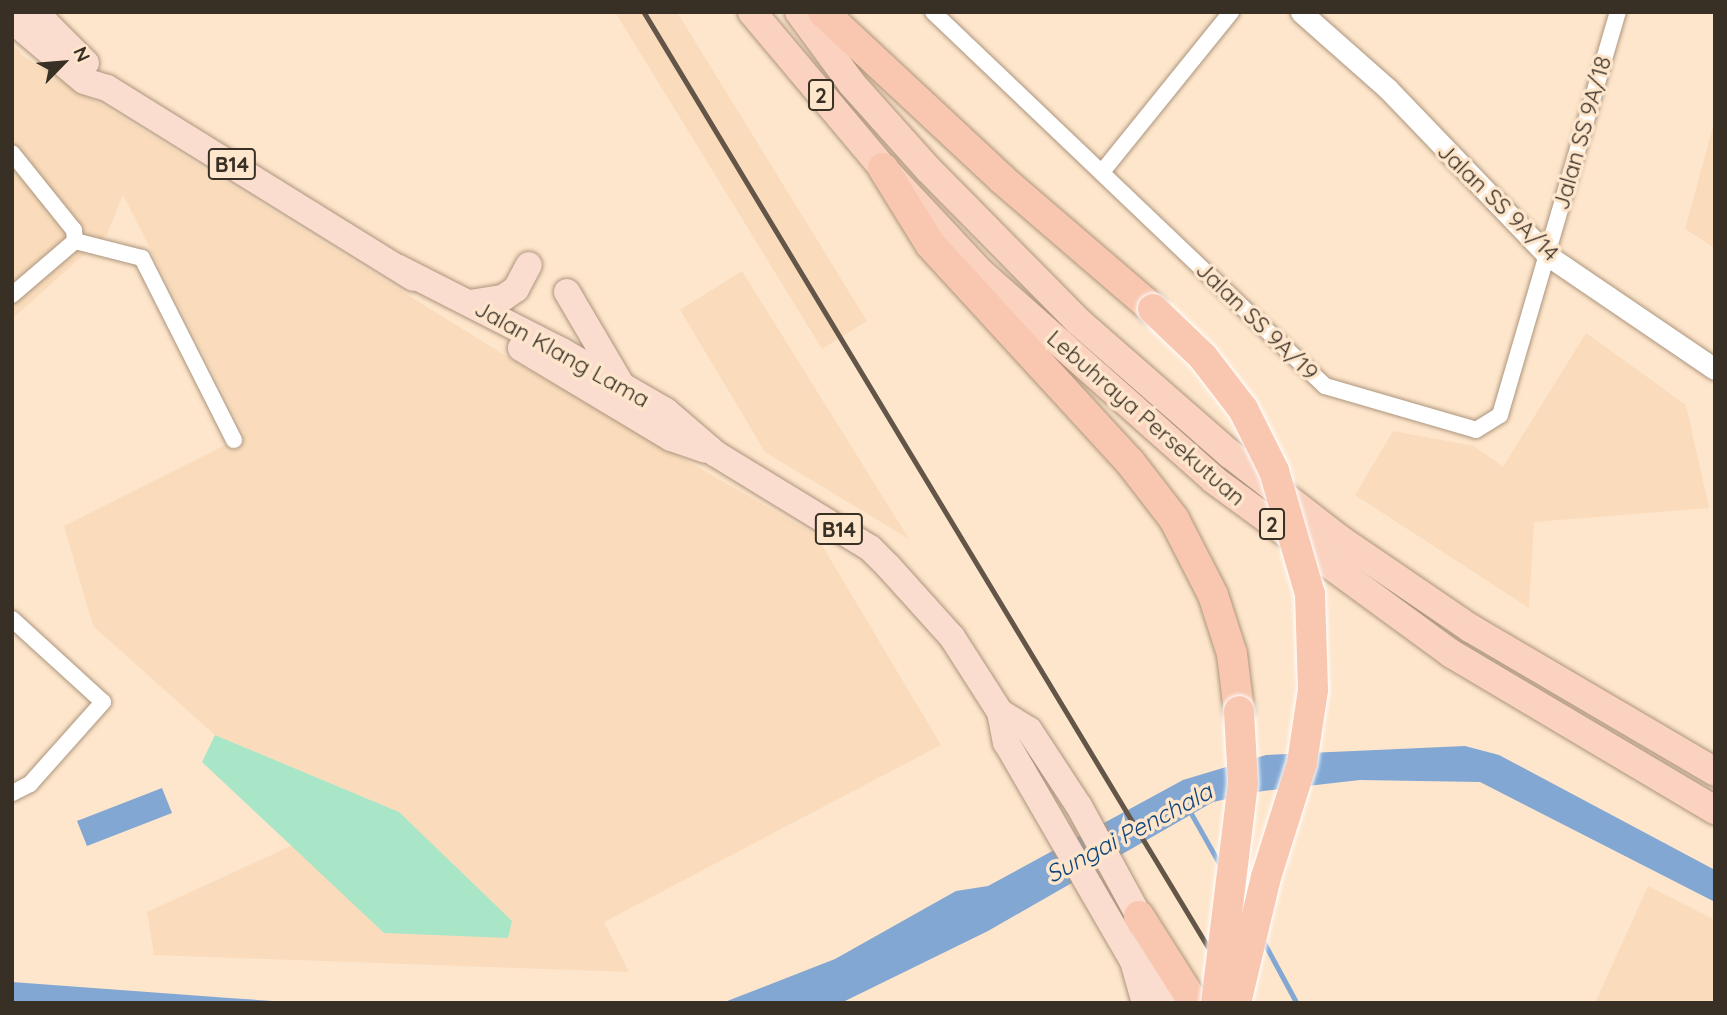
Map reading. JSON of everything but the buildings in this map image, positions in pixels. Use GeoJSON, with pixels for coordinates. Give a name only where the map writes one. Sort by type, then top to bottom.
{"type":"FeatureCollection","features":[{"type":"Feature","properties":{"kind":"highway","name":"Lebuhraya Persekutuan"},"geometry":{"type":"LineString","coordinates":[[752,12],[883,169],[980,272],[1225,488],[1452,654],[1715,810]]}},
{"type":"Feature","properties":{"kind":"highway","name":"Lebuhraya Persekutuan"},"geometry":{"type":"LineString","coordinates":[[799,12],[852,84],[929,170],[1079,322],[1230,454],[1341,540],[1470,628],[1685,757],[1715,772]]}},
{"type":"Feature","properties":{"kind":"highway"},"geometry":{"type":"LineString","coordinates":[[823,12],[1003,180],[1153,309],[1203,358],[1243,409],[1274,471],[1310,594],[1313,690],[1302,763],[1266,877],[1236,1003]]}},
{"type":"Feature","properties":{"kind":"highway"},"geometry":{"type":"LineString","coordinates":[[883,169],[930,244],[1130,462],[1174,519],[1213,595],[1232,654],[1239,711],[1242,783],[1216,1003]]}},
{"type":"Feature","properties":{"kind":"highway"},"geometry":{"type":"LineString","coordinates":[[1685,757],[1715,757]]}},
{"type":"Feature","properties":{"kind":"highway"},"geometry":{"type":"LineString","coordinates":[[1139,916],[1194,1003]]}},
{"type":"Feature","properties":{"kind":"main road","name":"Jalan Klang Lama"},"geometry":{"type":"LineString","coordinates":[[35,12],[107,88]]}},
{"type":"Feature","properties":{"kind":"main road","name":"Jalan Klang Lama"},"geometry":{"type":"LineString","coordinates":[[12,20],[42,49],[84,80],[107,88],[399,268],[462,313],[671,438],[716,454],[870,548],[952,637],[1000,712],[1006,742],[1133,961],[1145,1003]]}},
{"type":"Feature","properties":{"kind":"main road"},"geometry":{"type":"LineString","coordinates":[[12,39],[42,49]]}},
{"type":"Feature","properties":{"kind":"main road"},"geometry":{"type":"LineString","coordinates":[[470,303],[503,298],[516,289],[529,265]]}},
{"type":"Feature","properties":{"kind":"main road","name":"Jalan Klang Lama"},"geometry":{"type":"LineString","coordinates":[[399,268],[470,303],[682,422],[716,454]]}},
{"type":"Feature","properties":{"kind":"main road"},"geometry":{"type":"LineString","coordinates":[[567,292],[623,388]]}},
{"type":"Feature","properties":{"kind":"main road","name":"Jalan Klang Lama"},"geometry":{"type":"LineString","coordinates":[[1000,712],[1029,730],[1079,806],[1139,916],[1161,972],[1166,1003]]}},
{"type":"Feature","properties":{"kind":"street","name":"Jalan SS 9A/19"},"geometry":{"type":"LineString","coordinates":[[933,12],[1325,386],[1476,430],[1500,415],[1547,255]]}},
{"type":"Feature","properties":{"kind":"street","name":"Jalan SS 9A/14"},"geometry":{"type":"LineString","coordinates":[[1301,12],[1388,89],[1547,255],[1715,369]]}},
{"type":"Feature","properties":{"kind":"street","name":"Jalan SS 9A/18"},"geometry":{"type":"LineString","coordinates":[[1547,255],[1618,12]]}},
{"type":"Feature","properties":{"kind":"street"},"geometry":{"type":"LineString","coordinates":[[1102,172],[1222,14]]}},
{"type":"Feature","properties":{"kind":"street"},"geometry":{"type":"LineString","coordinates":[[12,153],[74,230],[75,241]]}},
{"type":"Feature","properties":{"kind":"street"},"geometry":{"type":"LineString","coordinates":[[17,291],[75,241]]}},
{"type":"Feature","properties":{"kind":"street"},"geometry":{"type":"LineString","coordinates":[[75,241],[142,258],[234,440]]}},
{"type":"Feature","properties":{"kind":"street"},"geometry":{"type":"LineString","coordinates":[[12,619],[103,702],[30,785],[12,793]]}},
{"type":"Feature","properties":{"kind":"shaded area"},"geometry":{"type":"Polygon","coordinates":[[[615,12],[677,12],[867,321],[822,349],[615,12]]]}},
{"type":"Feature","properties":{"kind":"shaded area"},"geometry":{"type":"Polygon","coordinates":[[[12,43],[23,56],[522,366],[816,535],[941,745],[604,922],[629,972],[154,955],[147,912],[293,845],[384,933],[399,812],[215,735],[93,626],[64,526],[245,435],[123,195],[107,234],[12,319],[12,43]]]}},
{"type":"Feature","properties":{"kind":"shaded area"},"geometry":{"type":"Polygon","coordinates":[[[1715,119],[1715,248],[1685,229],[1715,119]]]}},
{"type":"Feature","properties":{"kind":"shaded area"},"geometry":{"type":"Polygon","coordinates":[[[742,271],[909,539],[765,452],[680,310],[742,271]]]}},
{"type":"Feature","properties":{"kind":"shaded area"},"geometry":{"type":"Polygon","coordinates":[[[1586,333],[1686,405],[1709,508],[1534,522],[1529,608],[1355,495],[1393,431],[1474,446],[1503,467],[1586,333]]]}},
{"type":"Feature","properties":{"kind":"shaded area"},"geometry":{"type":"Polygon","coordinates":[[[1648,886],[1715,920],[1715,1003],[1595,1003],[1648,886]]]}},
{"type":"Feature","properties":{"kind":"green space"},"geometry":{"type":"Polygon","coordinates":[[[215,735],[399,812],[512,921],[508,938],[384,933],[202,762],[215,735]]]}},
{"type":"Feature","properties":{"kind":"water","name":"Sungai Penchala"},"geometry":{"type":"Polygon","coordinates":[[[1465,746],[1499,755],[1715,870],[1715,902],[1480,782],[1360,780],[1263,791],[1213,802],[988,931],[843,1002],[722,1003],[835,959],[956,891],[988,886],[1183,780],[1266,755],[1465,746]]]}},
{"type":"Feature","properties":{"kind":"water"},"geometry":{"type":"Polygon","coordinates":[[[162,788],[172,813],[87,846],[77,821],[162,788]]]}},
{"type":"Feature","properties":{"kind":"water"},"geometry":{"type":"Polygon","coordinates":[[[12,982],[229,998],[302,1003],[12,1003],[12,982]]]}},
{"type":"Feature","properties":{"kind":"waterway","name":"Sungai Penchala"},"geometry":{"type":"LineString","coordinates":[[1190,811],[1220,864]]}},
{"type":"Feature","properties":{"kind":"waterway"},"geometry":{"type":"LineString","coordinates":[[1264,942],[1297,1003]]}},
{"type":"Feature","properties":{"kind":"railway"},"geometry":{"type":"LineString","coordinates":[[644,12],[1242,1003]]}}]}
